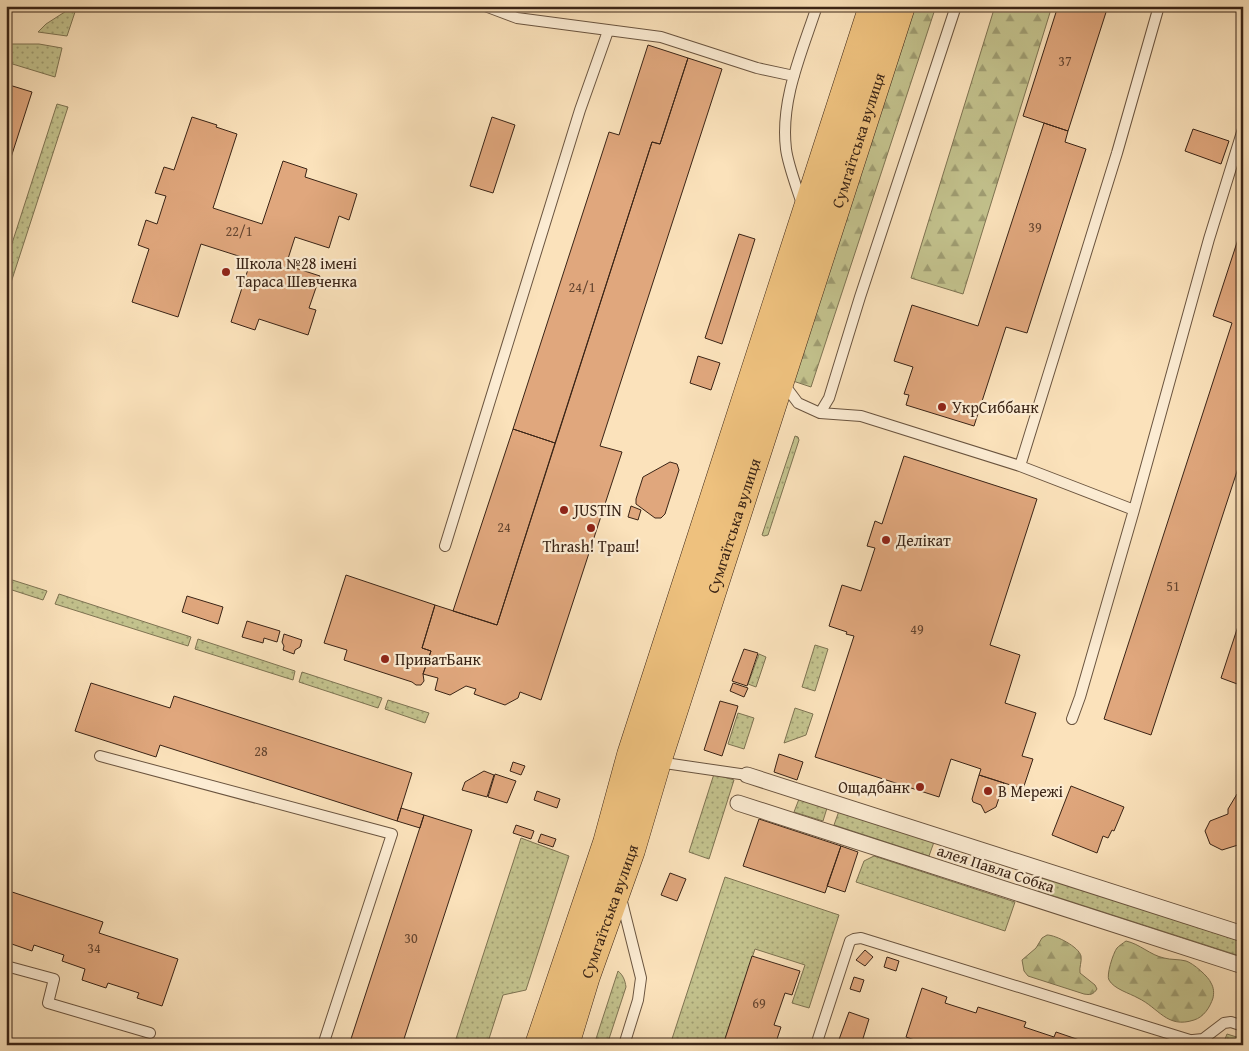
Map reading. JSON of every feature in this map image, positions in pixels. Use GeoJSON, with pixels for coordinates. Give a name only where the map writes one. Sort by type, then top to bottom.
{"type":"FeatureCollection","features":[{"type":"Feature","properties":{"kind":"main road","name":"Сумгаїтська вулиця"},"geometry":{"type":"LineString","coordinates":[[539,1045],[607,843],[631,755],[873,6]]}},
{"type":"Feature","properties":{"kind":"main road","name":"Сумгаїтська вулиця"},"geometry":{"type":"LineString","coordinates":[[565,1045],[901,6]]}},
{"type":"Feature","properties":{"kind":"street","name":"алея Павла Собка"},"geometry":{"type":"LineString","coordinates":[[747,775],[1243,934]]}},
{"type":"Feature","properties":{"kind":"street","name":"алея Павла Собка"},"geometry":{"type":"LineString","coordinates":[[738,803],[1243,966]]}},
{"type":"Feature","properties":{"kind":"lane"},"geometry":{"type":"LineString","coordinates":[[485,6],[517,18],[661,37],[757,68],[794,76]]}},
{"type":"Feature","properties":{"kind":"lane"},"geometry":{"type":"LineString","coordinates":[[806,215],[786,149],[786,112],[794,76],[817,6]]}},
{"type":"Feature","properties":{"kind":"lane"},"geometry":{"type":"LineString","coordinates":[[820,413],[828,398],[956,6]]}},
{"type":"Feature","properties":{"kind":"lane"},"geometry":{"type":"LineString","coordinates":[[1020,466],[1117,153],[1160,6]]}},
{"type":"Feature","properties":{"kind":"lane"},"geometry":{"type":"LineString","coordinates":[[444,546],[577,119],[608,31]]}},
{"type":"Feature","properties":{"kind":"lane"},"geometry":{"type":"LineString","coordinates":[[1072,719],[1134,510],[1209,239],[1243,130]]}},
{"type":"Feature","properties":{"kind":"lane"},"geometry":{"type":"LineString","coordinates":[[781,381],[798,403],[820,413],[861,416],[1020,466],[1134,510]]}},
{"type":"Feature","properties":{"kind":"lane"},"geometry":{"type":"LineString","coordinates":[[100,756],[392,834],[323,1045]]}},
{"type":"Feature","properties":{"kind":"lane"},"geometry":{"type":"LineString","coordinates":[[658,762],[747,775]]}},
{"type":"Feature","properties":{"kind":"lane"},"geometry":{"type":"LineString","coordinates":[[618,885],[641,978],[638,1000],[624,1045]]}},
{"type":"Feature","properties":{"kind":"lane"},"geometry":{"type":"LineString","coordinates":[[816,1045],[850,942],[861,938],[1206,1045]]}},
{"type":"Feature","properties":{"kind":"lane"},"geometry":{"type":"LineString","coordinates":[[6,966],[54,979],[48,1003],[150,1033]]}},
{"type":"Feature","properties":{"kind":"lane"},"geometry":{"type":"LineString","coordinates":[[1193,1040],[1203,1039],[1224,1024],[1231,1022],[1243,1026]]}},
{"type":"Feature","properties":{"kind":"green space"},"geometry":{"type":"Polygon","coordinates":[[[74,6],[77,6],[67,36],[38,32],[46,24],[74,6]]]}},
{"type":"Feature","properties":{"kind":"green space"},"geometry":{"type":"Polygon","coordinates":[[[913,6],[936,6],[811,387],[790,380],[913,6]]]}},
{"type":"Feature","properties":{"kind":"green space"},"geometry":{"type":"Polygon","coordinates":[[[995,6],[1052,6],[963,294],[911,278],[995,6]]]}},
{"type":"Feature","properties":{"kind":"green space"},"geometry":{"type":"Polygon","coordinates":[[[6,44],[39,44],[62,48],[55,77],[6,62],[6,44]]]}},
{"type":"Feature","properties":{"kind":"green space"},"geometry":{"type":"Polygon","coordinates":[[[57,104],[68,107],[6,298],[6,262],[57,104]]]}},
{"type":"Feature","properties":{"kind":"green space"},"geometry":{"type":"Polygon","coordinates":[[[795,436],[799,440],[768,535],[764,536],[762,535],[795,436]]]}},
{"type":"Feature","properties":{"kind":"green space"},"geometry":{"type":"Polygon","coordinates":[[[6,578],[47,591],[43,600],[6,588],[6,578]]]}},
{"type":"Feature","properties":{"kind":"green space"},"geometry":{"type":"Polygon","coordinates":[[[59,594],[191,637],[188,646],[55,604],[59,594]]]}},
{"type":"Feature","properties":{"kind":"green space"},"geometry":{"type":"Polygon","coordinates":[[[198,639],[295,671],[293,680],[195,649],[198,639]]]}},
{"type":"Feature","properties":{"kind":"green space"},"geometry":{"type":"Polygon","coordinates":[[[815,645],[828,649],[815,691],[802,687],[815,645]]]}},
{"type":"Feature","properties":{"kind":"green space"},"geometry":{"type":"Polygon","coordinates":[[[759,654],[766,657],[756,687],[748,684],[759,654]]]}},
{"type":"Feature","properties":{"kind":"green space"},"geometry":{"type":"Polygon","coordinates":[[[302,672],[382,698],[378,708],[299,682],[302,672]]]}},
{"type":"Feature","properties":{"kind":"green space"},"geometry":{"type":"Polygon","coordinates":[[[388,700],[429,713],[425,723],[385,709],[388,700]]]}},
{"type":"Feature","properties":{"kind":"green space"},"geometry":{"type":"Polygon","coordinates":[[[795,708],[813,714],[806,735],[784,743],[795,708]]]}},
{"type":"Feature","properties":{"kind":"green space"},"geometry":{"type":"Polygon","coordinates":[[[738,713],[754,718],[744,749],[728,744],[738,713]]]}},
{"type":"Feature","properties":{"kind":"green space"},"geometry":{"type":"Polygon","coordinates":[[[714,774],[734,780],[709,859],[689,852],[714,774]]]}},
{"type":"Feature","properties":{"kind":"green space"},"geometry":{"type":"Polygon","coordinates":[[[799,799],[827,808],[823,821],[794,812],[799,799]]]}},
{"type":"Feature","properties":{"kind":"green space"},"geometry":{"type":"Polygon","coordinates":[[[839,811],[934,842],[929,856],[834,825],[839,811]]]}},
{"type":"Feature","properties":{"kind":"green space"},"geometry":{"type":"Polygon","coordinates":[[[521,838],[569,856],[526,990],[503,995],[487,1045],[454,1045],[521,838]]]}},
{"type":"Feature","properties":{"kind":"green space"},"geometry":{"type":"Polygon","coordinates":[[[874,856],[1015,902],[1005,931],[856,882],[864,861],[874,856]]]}},
{"type":"Feature","properties":{"kind":"green space"},"geometry":{"type":"Polygon","coordinates":[[[725,877],[839,915],[809,1008],[792,1003],[805,965],[755,949],[723,1045],[670,1045],[725,877]]]}},
{"type":"Feature","properties":{"kind":"green space"},"geometry":{"type":"Polygon","coordinates":[[[1043,877],[1243,942],[1243,957],[1038,891],[1043,877]]]}},
{"type":"Feature","properties":{"kind":"green space"},"geometry":{"type":"Polygon","coordinates":[[[1047,935],[1067,942],[1076,949],[1081,956],[1080,973],[1095,985],[1097,989],[1094,992],[1084,994],[1028,976],[1024,971],[1022,960],[1047,935]]]}},
{"type":"Feature","properties":{"kind":"green space"},"geometry":{"type":"Polygon","coordinates":[[[1126,941],[1136,944],[1159,957],[1186,961],[1193,964],[1204,974],[1210,980],[1214,992],[1210,1005],[1204,1014],[1198,1019],[1185,1022],[1170,1020],[1145,1002],[1111,983],[1108,978],[1112,959],[1117,948],[1126,941]]]}},
{"type":"Feature","properties":{"kind":"green space"},"geometry":{"type":"Polygon","coordinates":[[[618,971],[624,978],[626,987],[607,1045],[594,1045],[618,971]]]}},
{"type":"Feature","properties":{"kind":"green space"},"geometry":{"type":"Polygon","coordinates":[[[1227,1034],[1243,1039],[1243,1045],[1223,1044],[1227,1034]]]}},
{"type":"Feature","properties":{"kind":"building"},"geometry":{"type":"Polygon","coordinates":[[[1058,6],[1108,6],[1068,131],[1023,116],[1058,6]]]}},
{"type":"Feature","properties":{"kind":"building"},"geometry":{"type":"Polygon","coordinates":[[[648,45],[688,58],[660,144],[652,142],[555,443],[513,429],[609,132],[619,135],[648,45]]]}},
{"type":"Feature","properties":{"kind":"building"},"geometry":{"type":"Polygon","coordinates":[[[688,58],[722,69],[600,446],[622,452],[541,700],[520,692],[518,698],[505,705],[474,694],[476,689],[466,686],[450,695],[435,690],[438,678],[423,674],[431,651],[422,648],[435,605],[497,625],[652,142],[660,144],[688,58]]]}},
{"type":"Feature","properties":{"kind":"building"},"geometry":{"type":"Polygon","coordinates":[[[6,84],[32,92],[6,173],[6,84]]]}},
{"type":"Feature","properties":{"kind":"building"},"geometry":{"type":"Polygon","coordinates":[[[192,117],[237,134],[213,208],[262,224],[283,161],[307,169],[305,177],[357,194],[349,220],[339,216],[329,248],[295,237],[286,265],[320,276],[309,308],[316,310],[308,335],[259,319],[255,330],[231,322],[251,260],[201,244],[178,317],[132,302],[149,249],[138,245],[146,220],[157,224],[166,196],[155,193],[164,167],[174,170],[192,117]]]}},
{"type":"Feature","properties":{"kind":"building"},"geometry":{"type":"Polygon","coordinates":[[[492,117],[515,125],[493,193],[470,186],[492,117]]]}},
{"type":"Feature","properties":{"kind":"building"},"geometry":{"type":"Polygon","coordinates":[[[1044,123],[1068,131],[1065,142],[1086,149],[1027,333],[1006,327],[974,426],[906,405],[909,395],[904,394],[913,367],[894,361],[912,305],[978,326],[1044,123]]]}},
{"type":"Feature","properties":{"kind":"building"},"geometry":{"type":"Polygon","coordinates":[[[1193,129],[1229,141],[1221,164],[1185,151],[1193,129]]]}},
{"type":"Feature","properties":{"kind":"building"},"geometry":{"type":"Polygon","coordinates":[[[1243,224],[1243,453],[1151,735],[1104,719],[1232,323],[1213,316],[1243,224]]]}},
{"type":"Feature","properties":{"kind":"building"},"geometry":{"type":"Polygon","coordinates":[[[739,234],[755,239],[722,344],[705,338],[739,234]]]}},
{"type":"Feature","properties":{"kind":"building"},"geometry":{"type":"Polygon","coordinates":[[[698,356],[720,363],[711,390],[690,383],[698,356]]]}},
{"type":"Feature","properties":{"kind":"building"},"geometry":{"type":"Polygon","coordinates":[[[513,429],[555,443],[497,625],[453,611],[513,429]]]}},
{"type":"Feature","properties":{"kind":"building"},"geometry":{"type":"Polygon","coordinates":[[[904,456],[1037,499],[990,645],[1020,655],[1005,703],[1036,713],[1022,756],[1033,759],[1023,789],[979,775],[981,769],[951,759],[939,797],[815,757],[854,636],[829,626],[842,585],[861,591],[875,548],[867,546],[875,521],[882,524],[904,456]]]}},
{"type":"Feature","properties":{"kind":"building"},"geometry":{"type":"Polygon","coordinates":[[[670,462],[677,464],[679,470],[665,514],[661,518],[655,518],[636,504],[636,499],[643,477],[670,462]]]}},
{"type":"Feature","properties":{"kind":"building"},"geometry":{"type":"Polygon","coordinates":[[[631,506],[641,510],[638,520],[628,517],[631,506]]]}},
{"type":"Feature","properties":{"kind":"building"},"geometry":{"type":"Polygon","coordinates":[[[346,575],[435,605],[422,648],[431,651],[423,674],[424,681],[421,685],[416,685],[412,682],[344,660],[347,650],[324,643],[346,575]]]}},
{"type":"Feature","properties":{"kind":"building"},"geometry":{"type":"Polygon","coordinates":[[[187,596],[223,607],[218,624],[182,612],[187,596]]]}},
{"type":"Feature","properties":{"kind":"building"},"geometry":{"type":"Polygon","coordinates":[[[1242,614],[1243,675],[1240,685],[1221,678],[1242,614]]]}},
{"type":"Feature","properties":{"kind":"building"},"geometry":{"type":"Polygon","coordinates":[[[247,621],[280,631],[277,642],[264,638],[263,643],[242,637],[247,621]]]}},
{"type":"Feature","properties":{"kind":"building"},"geometry":{"type":"Polygon","coordinates":[[[284,634],[302,640],[300,647],[295,650],[294,654],[283,650],[284,634]]]}},
{"type":"Feature","properties":{"kind":"building"},"geometry":{"type":"Polygon","coordinates":[[[744,649],[758,653],[747,686],[732,681],[744,649]]]}},
{"type":"Feature","properties":{"kind":"building"},"geometry":{"type":"Polygon","coordinates":[[[91,683],[170,708],[174,696],[412,773],[397,821],[160,745],[156,757],[75,731],[91,683]]]}},
{"type":"Feature","properties":{"kind":"building"},"geometry":{"type":"Polygon","coordinates":[[[733,683],[748,688],[744,697],[730,691],[733,683]]]}},
{"type":"Feature","properties":{"kind":"building"},"geometry":{"type":"Polygon","coordinates":[[[720,701],[738,706],[722,756],[704,750],[720,701]]]}},
{"type":"Feature","properties":{"kind":"building"},"geometry":{"type":"Polygon","coordinates":[[[779,754],[803,762],[797,780],[774,772],[779,754]]]}},
{"type":"Feature","properties":{"kind":"building"},"geometry":{"type":"Polygon","coordinates":[[[513,762],[525,766],[521,775],[510,771],[513,762]]]}},
{"type":"Feature","properties":{"kind":"building"},"geometry":{"type":"Polygon","coordinates":[[[484,771],[494,775],[487,797],[462,790],[465,782],[484,771]]]}},
{"type":"Feature","properties":{"kind":"building"},"geometry":{"type":"Polygon","coordinates":[[[495,774],[516,781],[507,803],[488,797],[495,774]]]}},
{"type":"Feature","properties":{"kind":"building","name":"В Мережі"},"geometry":{"type":"Polygon","coordinates":[[[979,775],[1004,783],[996,807],[985,813],[981,805],[973,802],[972,799],[979,775]]]}},
{"type":"Feature","properties":{"kind":"building"},"geometry":{"type":"Polygon","coordinates":[[[1071,786],[1124,807],[1114,831],[1112,830],[1108,838],[1103,836],[1097,853],[1052,835],[1071,786]]]}},
{"type":"Feature","properties":{"kind":"building"},"geometry":{"type":"Polygon","coordinates":[[[537,791],[560,799],[557,808],[534,800],[537,791]]]}},
{"type":"Feature","properties":{"kind":"building"},"geometry":{"type":"Polygon","coordinates":[[[1243,791],[1243,848],[1238,845],[1222,850],[1210,844],[1205,831],[1210,821],[1228,814],[1228,809],[1237,794],[1243,791]]]}},
{"type":"Feature","properties":{"kind":"building"},"geometry":{"type":"Polygon","coordinates":[[[401,808],[424,815],[420,828],[397,821],[401,808]]]}},
{"type":"Feature","properties":{"kind":"building"},"geometry":{"type":"Polygon","coordinates":[[[424,815],[472,830],[402,1045],[349,1045],[424,815]]]}},
{"type":"Feature","properties":{"kind":"building"},"geometry":{"type":"Polygon","coordinates":[[[759,819],[841,846],[825,893],[743,866],[759,819]]]}},
{"type":"Feature","properties":{"kind":"building"},"geometry":{"type":"Polygon","coordinates":[[[516,825],[534,831],[531,839],[513,833],[516,825]]]}},
{"type":"Feature","properties":{"kind":"building"},"geometry":{"type":"Polygon","coordinates":[[[541,834],[556,839],[553,847],[538,842],[541,834]]]}},
{"type":"Feature","properties":{"kind":"building"},"geometry":{"type":"Polygon","coordinates":[[[841,846],[858,852],[845,892],[827,886],[841,846]]]}},
{"type":"Feature","properties":{"kind":"building"},"geometry":{"type":"Polygon","coordinates":[[[670,873],[686,879],[677,901],[661,895],[670,873]]]}},
{"type":"Feature","properties":{"kind":"building"},"geometry":{"type":"Polygon","coordinates":[[[6,890],[103,922],[99,933],[178,959],[162,1006],[137,998],[139,993],[108,983],[106,988],[82,980],[85,969],[62,961],[64,955],[34,945],[32,951],[6,942],[6,890]]]}},
{"type":"Feature","properties":{"kind":"building"},"geometry":{"type":"Polygon","coordinates":[[[865,950],[873,957],[865,966],[856,960],[865,950]]]}},
{"type":"Feature","properties":{"kind":"building"},"geometry":{"type":"Polygon","coordinates":[[[752,956],[800,971],[792,995],[785,993],[774,1025],[781,1027],[775,1045],[723,1045],[752,956]]]}},
{"type":"Feature","properties":{"kind":"building"},"geometry":{"type":"Polygon","coordinates":[[[887,957],[899,961],[896,971],[884,967],[887,957]]]}},
{"type":"Feature","properties":{"kind":"building"},"geometry":{"type":"Polygon","coordinates":[[[854,977],[864,980],[860,992],[850,989],[854,977]]]}},
{"type":"Feature","properties":{"kind":"building"},"geometry":{"type":"Polygon","coordinates":[[[922,988],[947,997],[945,1003],[976,1013],[978,1007],[1026,1022],[1024,1027],[1054,1037],[1056,1032],[1094,1045],[929,1045],[906,1037],[922,988]]]}},
{"type":"Feature","properties":{"kind":"building"},"geometry":{"type":"Polygon","coordinates":[[[849,1012],[869,1019],[861,1045],[837,1045],[849,1012]]]}},
{"type":"Feature","properties":{"kind":"place","name":"Школа №28 імені Тараса Шевченка"},"geometry":{"type":"Point","coordinates":[226,272]}},
{"type":"Feature","properties":{"kind":"place","name":"УкрСиббанк"},"geometry":{"type":"Point","coordinates":[942,407]}},
{"type":"Feature","properties":{"kind":"place","name":"JUSTIN"},"geometry":{"type":"Point","coordinates":[564,510]}},
{"type":"Feature","properties":{"kind":"place","name":"Thrash! Траш!"},"geometry":{"type":"Point","coordinates":[591,528]}},
{"type":"Feature","properties":{"kind":"place","name":"Делікат"},"geometry":{"type":"Point","coordinates":[886,540]}},
{"type":"Feature","properties":{"kind":"place","name":"ПриватБанк"},"geometry":{"type":"Point","coordinates":[385,659]}},
{"type":"Feature","properties":{"kind":"place","name":"Ощадбанк"},"geometry":{"type":"Point","coordinates":[920,787]}},
{"type":"Feature","properties":{"kind":"place","name":"В Мережі"},"geometry":{"type":"Point","coordinates":[988,791]}}]}
